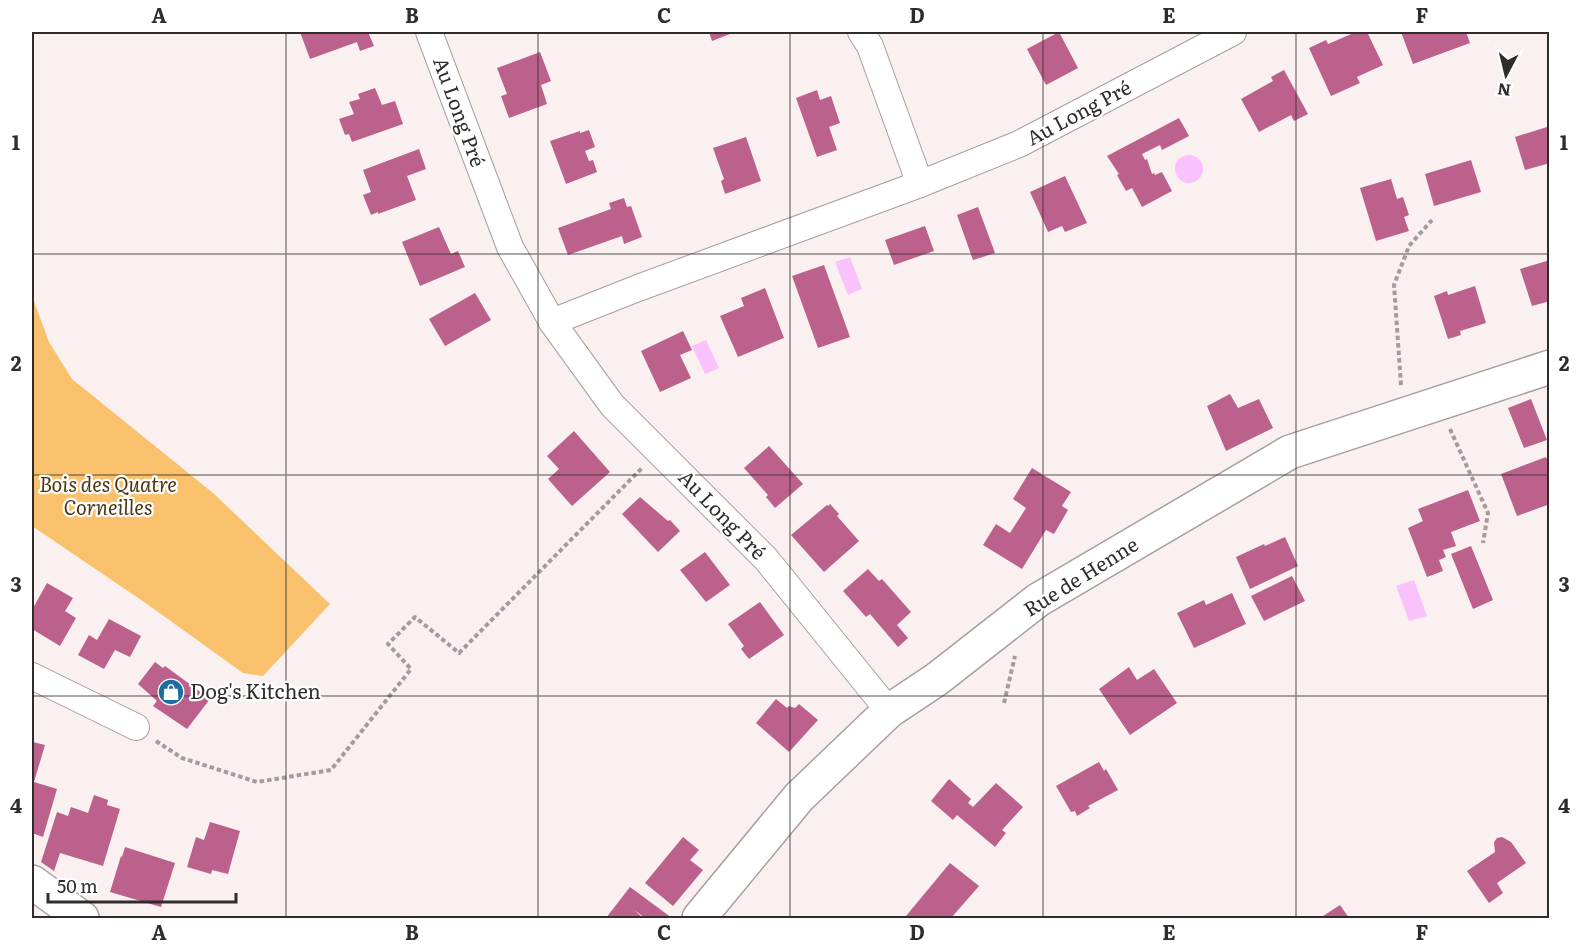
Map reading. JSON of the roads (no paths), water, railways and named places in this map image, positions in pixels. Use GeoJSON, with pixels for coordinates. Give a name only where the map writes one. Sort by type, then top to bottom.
{"type":"FeatureCollection","features":[{"type":"Feature","properties":{"kind":"street","name":"Au Long Pré"},"geometry":{"type":"LineString","coordinates":[[429,32],[510,247],[552,322],[612,405],[766,559],[889,711]]}},
{"type":"Feature","properties":{"kind":"street"},"geometry":{"type":"LineString","coordinates":[[861,32],[870,46],[920,184]]}},
{"type":"Feature","properties":{"kind":"street","name":"Au Long Pré"},"geometry":{"type":"LineString","coordinates":[[552,322],[920,184],[1019,144],[1233,32]]}},
{"type":"Feature","properties":{"kind":"street","name":"Rue de Henne"},"geometry":{"type":"LineString","coordinates":[[699,918],[799,797],[889,711],[937,679],[1038,600],[1290,452],[1550,367]]}},
{"type":"Feature","properties":{"kind":"street"},"geometry":{"type":"LineString","coordinates":[[32,676],[136,727]]}},
{"type":"Feature","properties":{"kind":"street"},"geometry":{"type":"LineString","coordinates":[[32,882],[82,918]]}},
{"type":"Feature","properties":{"kind":"place","name":"Dog's Kitchen"},"geometry":{"type":"Point","coordinates":[171,692]}},
{"type":"Feature","properties":{"kind":"park label","name":"Bois des Quatre Corneilles"},"geometry":{"type":"Point","coordinates":[108,496]}}]}
